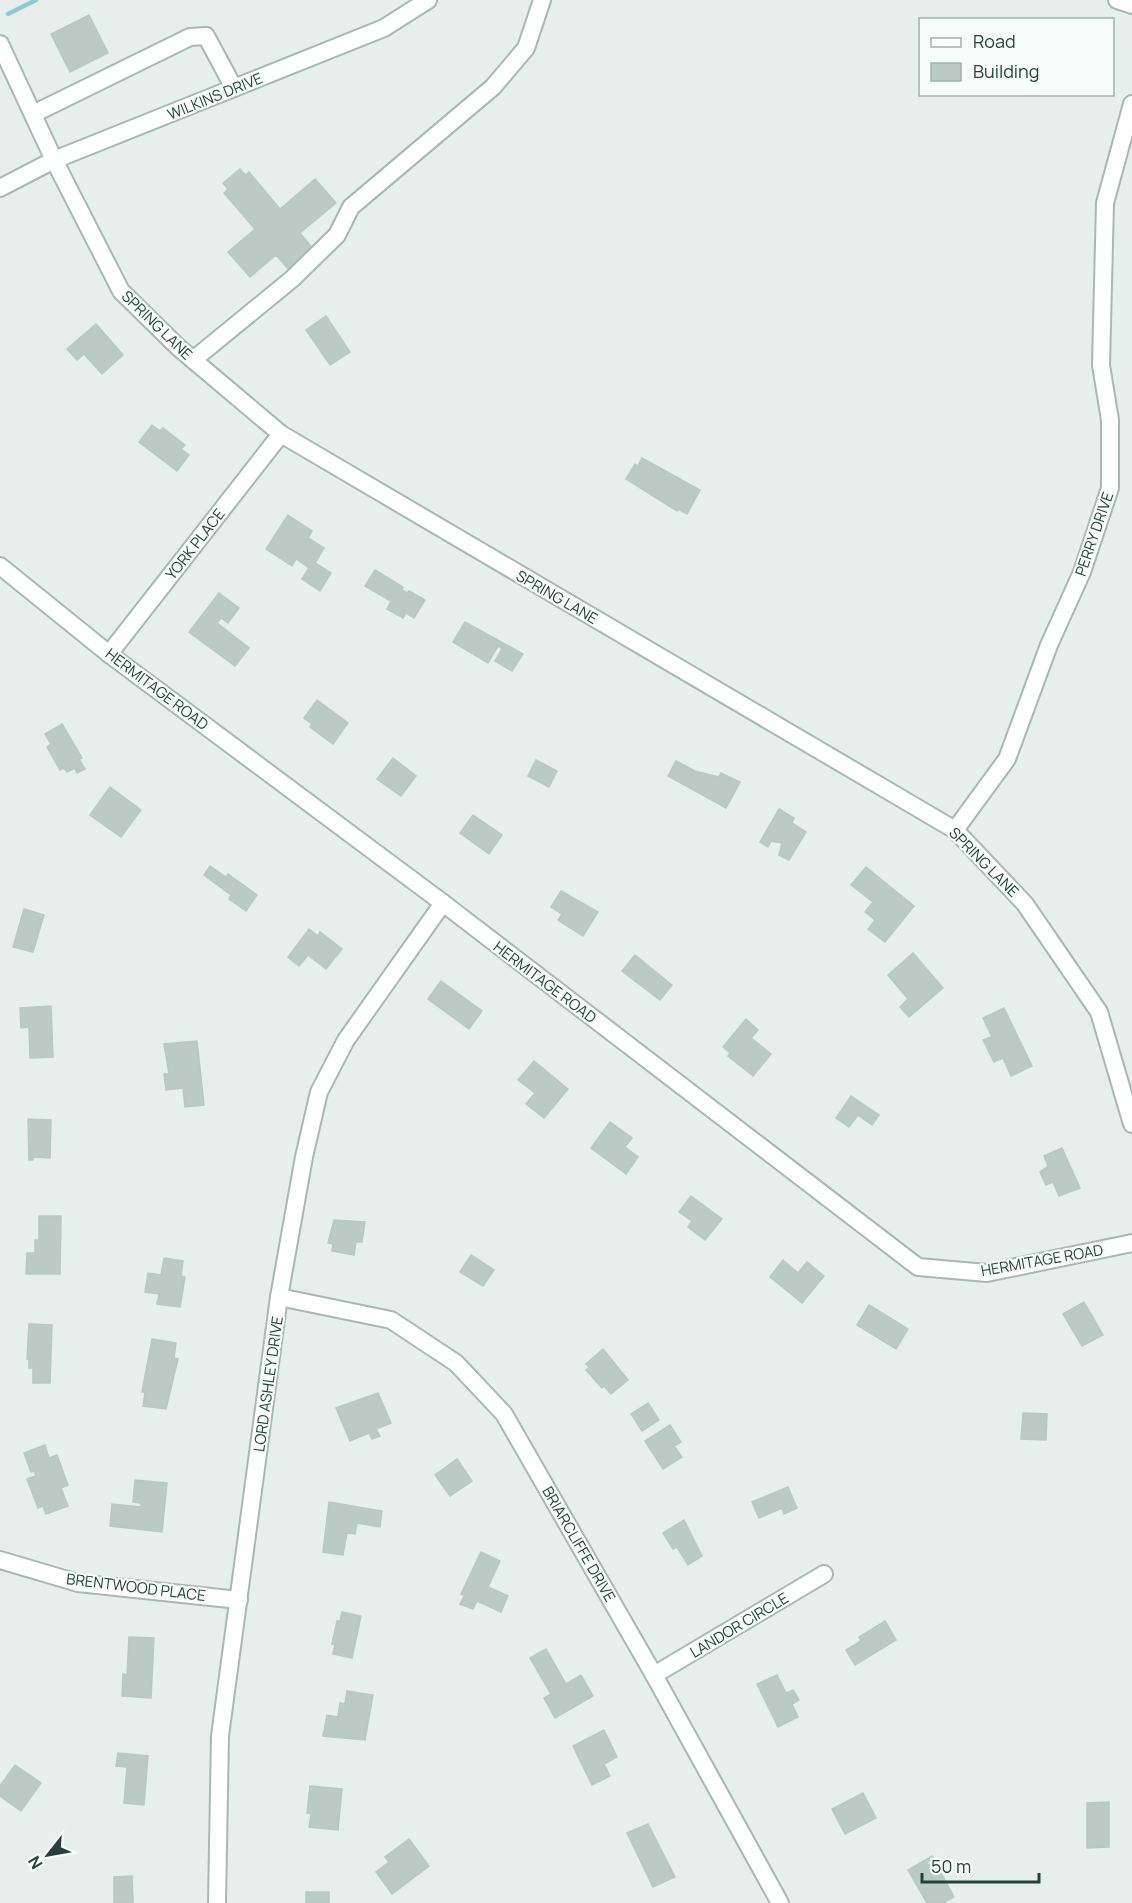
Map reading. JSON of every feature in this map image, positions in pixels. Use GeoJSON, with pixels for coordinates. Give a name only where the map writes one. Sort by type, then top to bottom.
{"type":"FeatureCollection","features":[{"type":"Feature","properties":{"kind":"street","name":"WILKINS DRIVE"},"geometry":{"type":"LineString","coordinates":[[0,188],[54,160],[384,28],[428,0]]}},
{"type":"Feature","properties":{"kind":"street"},"geometry":{"type":"LineString","coordinates":[[193,360],[292,279],[337,235],[351,207],[493,87],[526,48],[542,0]]}},
{"type":"Feature","properties":{"kind":"street"},"geometry":{"type":"LineString","coordinates":[[1117,0],[1132,5]]}},
{"type":"Feature","properties":{"kind":"street"},"geometry":{"type":"LineString","coordinates":[[33,114],[190,37],[206,36],[234,88]]}},
{"type":"Feature","properties":{"kind":"street","name":"SPRING LANE"},"geometry":{"type":"LineString","coordinates":[[0,44],[54,160],[121,291],[193,360],[281,434],[955,830],[1025,904],[1099,1012],[1132,1124]]}},
{"type":"Feature","properties":{"kind":"street","name":"PERRY DRIVE"},"geometry":{"type":"LineString","coordinates":[[955,830],[1007,759],[1049,645],[1082,572],[1110,488],[1110,420],[1101,364],[1105,203],[1132,104]]}},
{"type":"Feature","properties":{"kind":"street","name":"YORK PLACE"},"geometry":{"type":"LineString","coordinates":[[110,654],[281,434]]}},
{"type":"Feature","properties":{"kind":"street","name":"HERMITAGE ROAD"},"geometry":{"type":"LineString","coordinates":[[0,566],[110,654],[443,903],[918,1267],[987,1273],[1132,1244]]}},
{"type":"Feature","properties":{"kind":"street","name":"LORD ASHLEY DRIVE"},"geometry":{"type":"LineString","coordinates":[[216,1903],[220,1736],[279,1297],[304,1158],[320,1092],[346,1040],[443,903]]}},
{"type":"Feature","properties":{"kind":"street","name":"BRIARCLIFFE DRIVE"},"geometry":{"type":"LineString","coordinates":[[279,1297],[391,1320],[456,1363],[504,1414],[654,1675],[780,1903]]}},
{"type":"Feature","properties":{"kind":"street","name":"BRENTWOOD PLACE"},"geometry":{"type":"LineString","coordinates":[[0,1560],[78,1582],[238,1600]]}},
{"type":"Feature","properties":{"kind":"street","name":"LANDOR CIRCLE"},"geometry":{"type":"LineString","coordinates":[[654,1675],[824,1574]]}},
{"type":"Feature","properties":{"kind":"building"},"geometry":{"type":"Polygon","coordinates":[[[89,15],[108,53],[70,72],[51,34],[89,15]]]}},
{"type":"Feature","properties":{"kind":"building"},"geometry":{"type":"Polygon","coordinates":[[[240,169],[245,175],[249,172],[280,209],[315,179],[336,203],[300,233],[314,250],[290,271],[276,255],[250,277],[228,252],[255,229],[224,193],[228,189],[223,183],[240,169]]]}},
{"type":"Feature","properties":{"kind":"building"},"geometry":{"type":"Polygon","coordinates":[[[326,316],[350,352],[330,365],[306,330],[326,316]]]}},
{"type":"Feature","properties":{"kind":"building"},"geometry":{"type":"Polygon","coordinates":[[[96,324],[123,355],[102,374],[84,354],[77,360],[67,349],[96,324]]]}},
{"type":"Feature","properties":{"kind":"building"},"geometry":{"type":"Polygon","coordinates":[[[152,425],[160,431],[163,428],[185,445],[181,449],[189,455],[177,471],[139,442],[152,425]]]}},
{"type":"Feature","properties":{"kind":"building"},"geometry":{"type":"Polygon","coordinates":[[[642,458],[700,490],[687,514],[678,509],[677,511],[626,479],[635,464],[638,466],[642,458]]]}},
{"type":"Feature","properties":{"kind":"building"},"geometry":{"type":"Polygon","coordinates":[[[288,515],[312,531],[308,538],[324,548],[315,563],[331,573],[320,591],[302,579],[309,568],[296,559],[292,566],[266,549],[288,515]]]}},
{"type":"Feature","properties":{"kind":"building"},"geometry":{"type":"Polygon","coordinates":[[[375,570],[403,587],[402,590],[407,593],[409,591],[425,600],[414,618],[406,613],[403,618],[387,609],[391,601],[365,586],[375,570]]]}},
{"type":"Feature","properties":{"kind":"building"},"geometry":{"type":"Polygon","coordinates":[[[219,593],[239,608],[228,623],[221,618],[217,623],[249,648],[235,666],[189,632],[219,593]]]}},
{"type":"Feature","properties":{"kind":"building"},"geometry":{"type":"Polygon","coordinates":[[[465,622],[523,654],[512,671],[495,661],[502,649],[498,646],[488,663],[453,642],[465,622]]]}},
{"type":"Feature","properties":{"kind":"building"},"geometry":{"type":"Polygon","coordinates":[[[317,700],[348,723],[333,744],[310,727],[312,724],[304,718],[317,700]]]}},
{"type":"Feature","properties":{"kind":"building"},"geometry":{"type":"Polygon","coordinates":[[[62,724],[82,758],[79,759],[85,769],[77,773],[75,768],[67,772],[64,768],[60,770],[47,747],[51,744],[45,734],[62,724]]]}},
{"type":"Feature","properties":{"kind":"building"},"geometry":{"type":"Polygon","coordinates":[[[393,758],[416,776],[401,796],[377,779],[393,758]]]}},
{"type":"Feature","properties":{"kind":"building"},"geometry":{"type":"Polygon","coordinates":[[[536,760],[557,771],[549,787],[528,776],[536,760]]]}},
{"type":"Feature","properties":{"kind":"building"},"geometry":{"type":"Polygon","coordinates":[[[676,761],[695,771],[719,777],[721,773],[740,782],[726,808],[668,776],[676,761]]]}},
{"type":"Feature","properties":{"kind":"building"},"geometry":{"type":"Polygon","coordinates":[[[110,787],[141,810],[121,837],[90,815],[110,787]]]}},
{"type":"Feature","properties":{"kind":"building"},"geometry":{"type":"Polygon","coordinates":[[[779,809],[794,818],[792,823],[806,832],[789,860],[779,855],[782,843],[771,841],[768,847],[760,842],[779,809]]]}},
{"type":"Feature","properties":{"kind":"building"},"geometry":{"type":"Polygon","coordinates":[[[473,815],[502,835],[489,854],[460,833],[473,815]]]}},
{"type":"Feature","properties":{"kind":"building"},"geometry":{"type":"Polygon","coordinates":[[[210,866],[226,877],[228,874],[257,895],[246,911],[229,899],[231,895],[204,875],[210,866]]]}},
{"type":"Feature","properties":{"kind":"building"},"geometry":{"type":"Polygon","coordinates":[[[866,867],[914,906],[885,942],[868,929],[875,920],[865,912],[873,902],[851,885],[866,867]]]}},
{"type":"Feature","properties":{"kind":"building"},"geometry":{"type":"Polygon","coordinates":[[[561,891],[598,912],[583,936],[558,920],[562,914],[551,907],[561,891]]]}},
{"type":"Feature","properties":{"kind":"building"},"geometry":{"type":"Polygon","coordinates":[[[24,909],[44,915],[33,952],[13,947],[24,909]]]}},
{"type":"Feature","properties":{"kind":"building"},"geometry":{"type":"Polygon","coordinates":[[[309,929],[318,936],[320,932],[342,949],[326,969],[308,955],[299,966],[288,957],[309,929]]]}},
{"type":"Feature","properties":{"kind":"building"},"geometry":{"type":"Polygon","coordinates":[[[913,953],[943,988],[909,1017],[900,1007],[908,999],[888,975],[913,953]]]}},
{"type":"Feature","properties":{"kind":"building"},"geometry":{"type":"Polygon","coordinates":[[[635,955],[672,985],[660,1000],[622,971],[635,955]]]}},
{"type":"Feature","properties":{"kind":"building"},"geometry":{"type":"Polygon","coordinates":[[[441,981],[482,1011],[469,1029],[428,999],[441,981]]]}},
{"type":"Feature","properties":{"kind":"building"},"geometry":{"type":"Polygon","coordinates":[[[51,1006],[53,1057],[30,1058],[29,1027],[21,1028],[20,1008],[51,1006]]]}},
{"type":"Feature","properties":{"kind":"building"},"geometry":{"type":"Polygon","coordinates":[[[1004,1008],[1032,1066],[1011,1076],[1003,1058],[994,1062],[983,1040],[992,1037],[983,1018],[1004,1008]]]}},
{"type":"Feature","properties":{"kind":"building"},"geometry":{"type":"Polygon","coordinates":[[[746,1019],[758,1030],[751,1038],[771,1054],[753,1076],[728,1056],[730,1053],[723,1047],[746,1019]]]}},
{"type":"Feature","properties":{"kind":"building"},"geometry":{"type":"Polygon","coordinates":[[[197,1041],[204,1105],[185,1107],[183,1088],[166,1090],[164,1074],[169,1074],[164,1044],[197,1041]]]}},
{"type":"Feature","properties":{"kind":"building"},"geometry":{"type":"Polygon","coordinates":[[[534,1061],[568,1089],[544,1118],[526,1104],[535,1093],[518,1080],[534,1061]]]}},
{"type":"Feature","properties":{"kind":"building"},"geometry":{"type":"Polygon","coordinates":[[[851,1096],[879,1115],[872,1125],[858,1115],[849,1127],[836,1118],[851,1096]]]}},
{"type":"Feature","properties":{"kind":"building"},"geometry":{"type":"Polygon","coordinates":[[[28,1119],[51,1120],[50,1158],[33,1157],[33,1160],[29,1160],[28,1119]]]}},
{"type":"Feature","properties":{"kind":"building"},"geometry":{"type":"Polygon","coordinates":[[[610,1122],[632,1138],[625,1147],[638,1157],[626,1174],[591,1148],[610,1122]]]}},
{"type":"Feature","properties":{"kind":"building"},"geometry":{"type":"Polygon","coordinates":[[[1062,1148],[1080,1188],[1059,1196],[1053,1182],[1046,1185],[1040,1172],[1048,1166],[1044,1156],[1062,1148]]]}},
{"type":"Feature","properties":{"kind":"building"},"geometry":{"type":"Polygon","coordinates":[[[691,1196],[722,1219],[705,1240],[688,1227],[692,1221],[679,1212],[691,1196]]]}},
{"type":"Feature","properties":{"kind":"building"},"geometry":{"type":"Polygon","coordinates":[[[39,1216],[61,1216],[60,1274],[26,1274],[27,1253],[35,1253],[35,1240],[39,1240],[39,1216]]]}},
{"type":"Feature","properties":{"kind":"building"},"geometry":{"type":"Polygon","coordinates":[[[334,1220],[365,1222],[362,1242],[356,1242],[354,1255],[332,1251],[333,1244],[328,1243],[334,1220]]]}},
{"type":"Feature","properties":{"kind":"building"},"geometry":{"type":"Polygon","coordinates":[[[471,1255],[494,1270],[483,1286],[460,1272],[471,1255]]]}},
{"type":"Feature","properties":{"kind":"building"},"geometry":{"type":"Polygon","coordinates":[[[164,1258],[183,1261],[181,1276],[185,1277],[180,1307],[157,1304],[159,1294],[145,1292],[148,1273],[161,1275],[164,1258]]]}},
{"type":"Feature","properties":{"kind":"building"},"geometry":{"type":"Polygon","coordinates":[[[783,1260],[798,1273],[807,1262],[824,1276],[802,1303],[770,1277],[783,1260]]]}},
{"type":"Feature","properties":{"kind":"building"},"geometry":{"type":"Polygon","coordinates":[[[1084,1302],[1103,1335],[1082,1346],[1063,1314],[1084,1302]]]}},
{"type":"Feature","properties":{"kind":"building"},"geometry":{"type":"Polygon","coordinates":[[[869,1305],[908,1329],[896,1349],[857,1325],[869,1305]]]}},
{"type":"Feature","properties":{"kind":"building"},"geometry":{"type":"Polygon","coordinates":[[[29,1324],[52,1325],[50,1383],[33,1383],[33,1368],[29,1368],[29,1359],[27,1359],[29,1324]]]}},
{"type":"Feature","properties":{"kind":"building"},"geometry":{"type":"Polygon","coordinates":[[[152,1339],[176,1343],[174,1358],[178,1359],[166,1409],[143,1406],[145,1392],[142,1392],[152,1339]]]}},
{"type":"Feature","properties":{"kind":"building"},"geometry":{"type":"Polygon","coordinates":[[[603,1349],[628,1380],[611,1394],[604,1386],[602,1388],[586,1370],[589,1367],[586,1364],[603,1349]]]}},
{"type":"Feature","properties":{"kind":"building"},"geometry":{"type":"Polygon","coordinates":[[[378,1393],[391,1423],[376,1429],[380,1436],[372,1439],[369,1433],[350,1441],[336,1408],[378,1393]]]}},
{"type":"Feature","properties":{"kind":"building"},"geometry":{"type":"Polygon","coordinates":[[[648,1403],[659,1420],[642,1431],[631,1414],[648,1403]]]}},
{"type":"Feature","properties":{"kind":"building"},"geometry":{"type":"Polygon","coordinates":[[[1023,1413],[1047,1414],[1046,1440],[1021,1439],[1023,1413]]]}},
{"type":"Feature","properties":{"kind":"building"},"geometry":{"type":"Polygon","coordinates":[[[670,1425],[681,1442],[674,1446],[682,1457],[663,1469],[645,1441],[670,1425]]]}},
{"type":"Feature","properties":{"kind":"building"},"geometry":{"type":"Polygon","coordinates":[[[45,1445],[49,1458],[57,1455],[68,1485],[61,1488],[68,1506],[46,1514],[43,1506],[38,1508],[27,1479],[36,1476],[34,1471],[31,1472],[24,1453],[45,1445]]]}},
{"type":"Feature","properties":{"kind":"building"},"geometry":{"type":"Polygon","coordinates":[[[457,1459],[472,1481],[450,1496],[435,1475],[457,1459]]]}},
{"type":"Feature","properties":{"kind":"building"},"geometry":{"type":"Polygon","coordinates":[[[135,1480],[167,1483],[162,1532],[110,1526],[112,1504],[141,1507],[141,1503],[133,1502],[135,1480]]]}},
{"type":"Feature","properties":{"kind":"building"},"geometry":{"type":"Polygon","coordinates":[[[788,1487],[797,1508],[784,1514],[782,1508],[759,1518],[752,1502],[788,1487]]]}},
{"type":"Feature","properties":{"kind":"building"},"geometry":{"type":"Polygon","coordinates":[[[329,1502],[382,1511],[380,1527],[357,1523],[355,1534],[347,1533],[343,1555],[323,1552],[329,1502]]]}},
{"type":"Feature","properties":{"kind":"building"},"geometry":{"type":"Polygon","coordinates":[[[684,1520],[702,1556],[688,1565],[677,1547],[673,1549],[663,1533],[684,1520]]]}},
{"type":"Feature","properties":{"kind":"building"},"geometry":{"type":"Polygon","coordinates":[[[481,1552],[500,1561],[488,1587],[508,1596],[501,1612],[477,1601],[473,1609],[460,1604],[464,1596],[461,1594],[481,1552]]]}},
{"type":"Feature","properties":{"kind":"building"},"geometry":{"type":"Polygon","coordinates":[[[342,1612],[361,1616],[352,1658],[333,1654],[335,1645],[332,1644],[337,1621],[340,1621],[342,1612]]]}},
{"type":"Feature","properties":{"kind":"building"},"geometry":{"type":"Polygon","coordinates":[[[885,1621],[896,1640],[855,1665],[846,1650],[861,1641],[859,1637],[885,1621]]]}},
{"type":"Feature","properties":{"kind":"building"},"geometry":{"type":"Polygon","coordinates":[[[129,1637],[154,1638],[151,1698],[122,1696],[123,1674],[127,1675],[129,1637]]]}},
{"type":"Feature","properties":{"kind":"building"},"geometry":{"type":"Polygon","coordinates":[[[546,1649],[566,1684],[581,1675],[593,1696],[555,1718],[544,1698],[551,1694],[530,1658],[546,1649]]]}},
{"type":"Feature","properties":{"kind":"building"},"geometry":{"type":"Polygon","coordinates":[[[777,1675],[786,1693],[793,1690],[799,1700],[792,1704],[798,1717],[778,1727],[757,1684],[777,1675]]]}},
{"type":"Feature","properties":{"kind":"building"},"geometry":{"type":"Polygon","coordinates":[[[347,1691],[373,1695],[365,1740],[323,1736],[327,1715],[338,1717],[340,1703],[345,1704],[347,1691]]]}},
{"type":"Feature","properties":{"kind":"building"},"geometry":{"type":"Polygon","coordinates":[[[604,1730],[617,1757],[604,1764],[610,1776],[592,1785],[573,1746],[604,1730]]]}},
{"type":"Feature","properties":{"kind":"building"},"geometry":{"type":"Polygon","coordinates":[[[118,1753],[148,1756],[144,1805],[124,1803],[127,1767],[116,1766],[118,1753]]]}},
{"type":"Feature","properties":{"kind":"building"},"geometry":{"type":"Polygon","coordinates":[[[15,1765],[41,1783],[21,1811],[0,1796],[0,1786],[15,1765]]]}},
{"type":"Feature","properties":{"kind":"building"},"geometry":{"type":"Polygon","coordinates":[[[310,1786],[342,1789],[338,1830],[309,1827],[311,1814],[307,1813],[310,1786]]]}},
{"type":"Feature","properties":{"kind":"building"},"geometry":{"type":"Polygon","coordinates":[[[863,1793],[876,1818],[845,1834],[832,1809],[863,1793]]]}},
{"type":"Feature","properties":{"kind":"building"},"geometry":{"type":"Polygon","coordinates":[[[1109,1802],[1109,1847],[1087,1848],[1087,1803],[1109,1802]]]}},
{"type":"Feature","properties":{"kind":"building"},"geometry":{"type":"Polygon","coordinates":[[[648,1824],[675,1877],[653,1887],[627,1833],[648,1824]]]}},
{"type":"Feature","properties":{"kind":"building"},"geometry":{"type":"Polygon","coordinates":[[[409,1839],[429,1866],[392,1894],[376,1872],[389,1862],[385,1857],[409,1839]]]}},
{"type":"Feature","properties":{"kind":"building"},"geometry":{"type":"Polygon","coordinates":[[[932,1856],[954,1897],[943,1903],[927,1903],[908,1870],[932,1856]]]}},
{"type":"Feature","properties":{"kind":"building"},"geometry":{"type":"Polygon","coordinates":[[[132,1876],[133,1903],[114,1903],[114,1877],[132,1876]]]}},
{"type":"Feature","properties":{"kind":"building"},"geometry":{"type":"Polygon","coordinates":[[[306,1892],[329,1892],[329,1903],[306,1903],[306,1892]]]}},
{"type":"Feature","properties":{"kind":"waterway"},"geometry":{"type":"LineString","coordinates":[[8,14],[36,0]]}}]}
